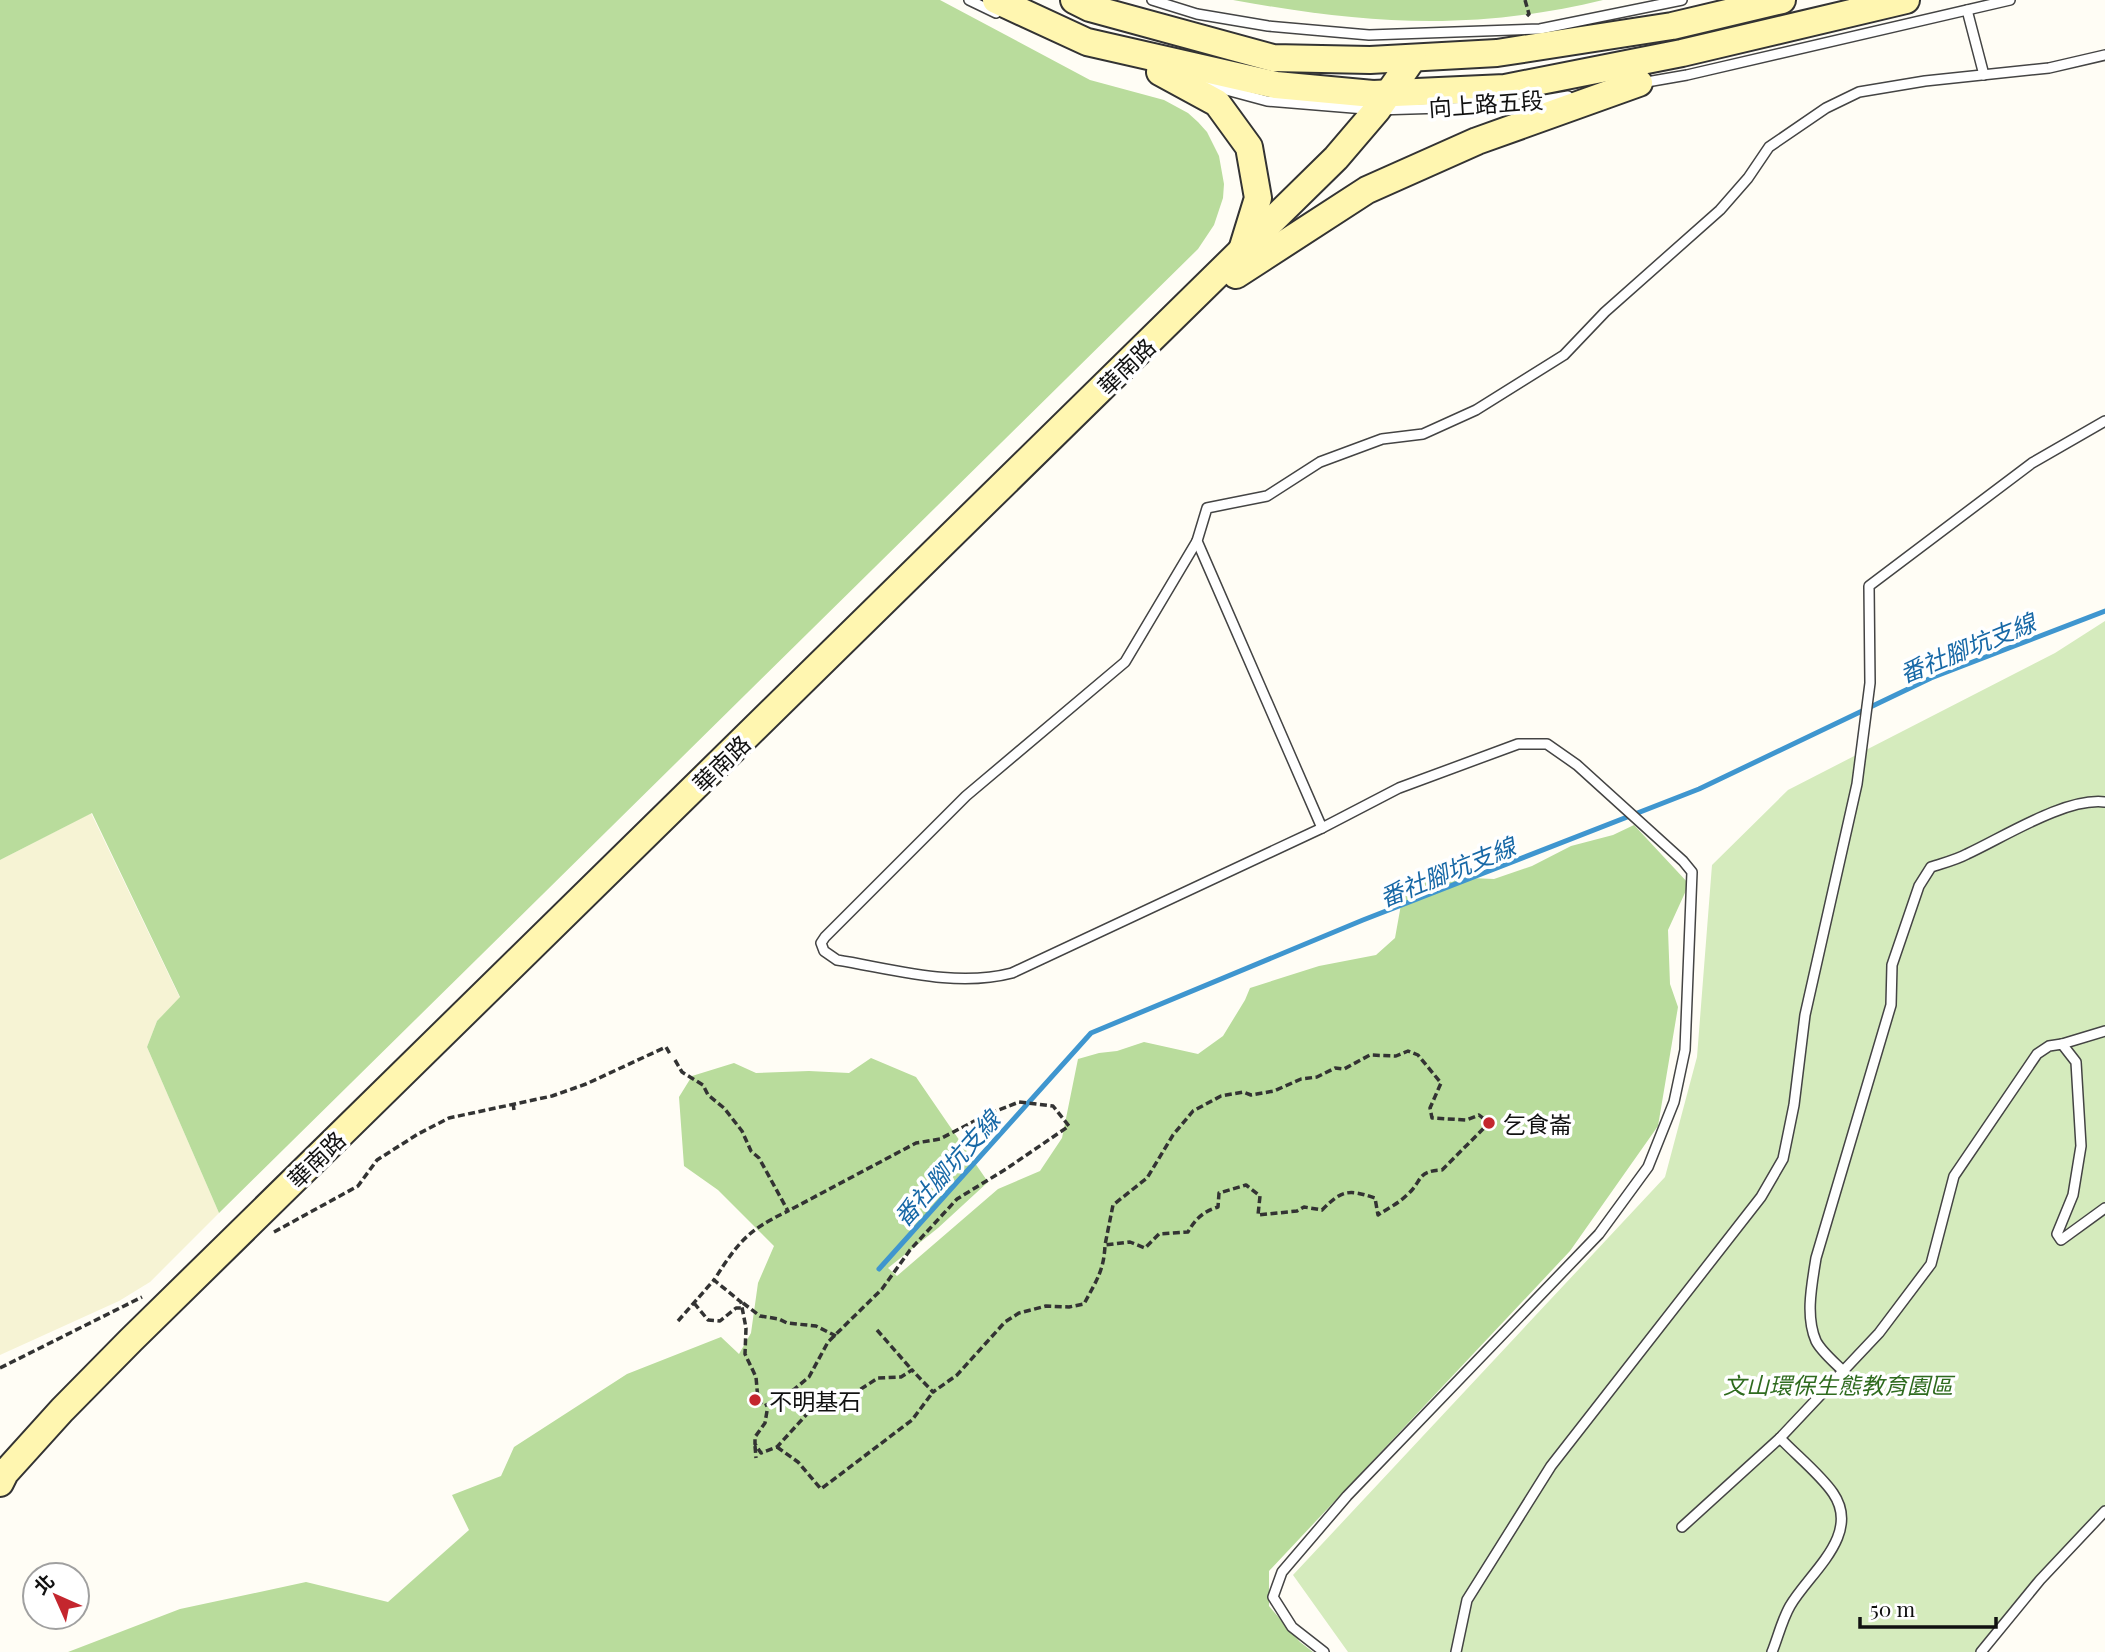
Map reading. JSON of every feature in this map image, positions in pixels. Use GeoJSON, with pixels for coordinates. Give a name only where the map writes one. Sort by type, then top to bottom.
{"type":"FeatureCollection","features":[{"type":"Feature","properties":{"kind":"street"},"geometry":{"type":"LineString","coordinates":[[1074,0],[1090,8],[1273,58],[1370,60],[1422,45],[1497,53],[1672,26],[1782,0]]}},
{"type":"Feature","properties":{"kind":"street","name":"向上路五段"},"geometry":{"type":"LineString","coordinates":[[1002,10],[1087,41],[1191,66],[1276,85],[1383,101],[1505,88],[1682,52],[1906,0]]}},
{"type":"Feature","properties":{"kind":"street","name":"華南路"},"geometry":{"type":"LineString","coordinates":[[0,1483],[5,1473],[54,1419],[131,1340],[1336,158],[1383,101],[1422,45]]}},
{"type":"Feature","properties":{"kind":"street"},"geometry":{"type":"LineString","coordinates":[[1153,70],[1217,103],[1249,147],[1258,198],[1242,252]]}},
{"type":"Feature","properties":{"kind":"street"},"geometry":{"type":"LineString","coordinates":[[1164,328],[1256,261],[1367,190],[1477,141],[1639,83]]}},
{"type":"Feature","properties":{"kind":"lane","name":"向上路五段"},"geometry":{"type":"LineString","coordinates":[[969,0],[1002,10]]}},
{"type":"Feature","properties":{"kind":"lane"},"geometry":{"type":"LineString","coordinates":[[1152,0],[1197,14],[1268,26],[1369,35],[1422,45],[1540,29],[1682,0]]}},
{"type":"Feature","properties":{"kind":"lane","name":"向上路五段"},"geometry":{"type":"LineString","coordinates":[[1153,70],[1267,101],[1383,101],[1508,107],[1687,75],[2010,0]]}},
{"type":"Feature","properties":{"kind":"lane"},"geometry":{"type":"LineString","coordinates":[[1967,10],[1984,75]]}},
{"type":"Feature","properties":{"kind":"lane"},"geometry":{"type":"LineString","coordinates":[[1044,34],[1080,49],[1120,60]]}},
{"type":"Feature","properties":{"kind":"lane"},"geometry":{"type":"LineString","coordinates":[[1324,1652],[1292,1626],[1273,1597],[1282,1572],[1347,1496],[1599,1234],[1648,1167],[1674,1102],[1685,1050],[1692,872],[1577,765],[1547,744],[1518,744],[1399,788],[1322,828],[1023,968],[992,978],[975,980],[934,976],[837,960],[824,951],[821,943],[966,796],[1112,676],[1125,662],[1197,541],[1207,508],[1268,496],[1320,462],[1382,439],[1423,434],[1476,410],[1564,355],[1605,312],[1720,210],[1748,178],[1769,147],[1826,108],[1859,92],[1925,81],[2049,68],[2105,55]]}},
{"type":"Feature","properties":{"kind":"lane"},"geometry":{"type":"LineString","coordinates":[[1456,1652],[1467,1600],[1551,1466],[1761,1197],[1783,1158],[1794,1105],[1807,1003],[1857,784],[1870,683],[1868,586],[2032,463],[2105,421]]}},
{"type":"Feature","properties":{"kind":"lane"},"geometry":{"type":"LineString","coordinates":[[1197,541],[1322,828]]}},
{"type":"Feature","properties":{"kind":"lane"},"geometry":{"type":"LineString","coordinates":[[1842,1370],[1817,1343],[1814,1332],[1811,1293],[1816,1258],[1891,1004],[1892,965],[1919,886],[1931,867],[1963,856],[2056,811],[2090,800],[2105,802]]}},
{"type":"Feature","properties":{"kind":"lane"},"geometry":{"type":"LineString","coordinates":[[1682,1527],[1780,1438],[1879,1333],[1931,1264],[1954,1176],[2037,1054],[2049,1046],[2105,1031]]}},
{"type":"Feature","properties":{"kind":"lane"},"geometry":{"type":"LineString","coordinates":[[2062,1044],[2076,1062],[2081,1146],[2073,1195],[2057,1234],[2061,1240],[2105,1208]]}},
{"type":"Feature","properties":{"kind":"lane"},"geometry":{"type":"LineString","coordinates":[[1772,1652],[1790,1606],[1834,1546],[1842,1528],[1834,1493],[1780,1438]]}},
{"type":"Feature","properties":{"kind":"lane"},"geometry":{"type":"LineString","coordinates":[[1981,1652],[2040,1580],[2105,1511]]}},
{"type":"Feature","properties":{"kind":"path"},"geometry":{"type":"LineString","coordinates":[[377,1160],[449,1118],[552,1096],[586,1084],[666,1047],[670,1054]]}},
{"type":"Feature","properties":{"kind":"path"},"geometry":{"type":"LineString","coordinates":[[777,1447],[798,1462],[821,1489],[912,1420],[933,1392],[957,1375],[1005,1322],[1018,1313],[1046,1306],[1069,1307],[1084,1304],[1100,1278],[1104,1263],[1105,1245],[1113,1205],[1147,1178],[1173,1135],[1193,1111],[1221,1096],[1274,1091],[1335,1068],[1344,1069],[1370,1055],[1396,1056],[1408,1051],[1418,1055],[1441,1083],[1430,1108],[1432,1118],[1466,1119],[1479,1115],[1489,1123],[1442,1170],[1430,1171],[1420,1176],[1416,1186],[1406,1196],[1378,1215],[1375,1198],[1351,1191],[1338,1194],[1322,1210],[1304,1207],[1297,1211],[1258,1215],[1260,1196],[1246,1185],[1219,1193],[1218,1207],[1208,1210],[1194,1221],[1188,1232],[1159,1234],[1145,1248],[1130,1242],[1105,1245]]}},
{"type":"Feature","properties":{"kind":"path"},"geometry":{"type":"LineString","coordinates":[[675,1059],[682,1072],[703,1085],[708,1094],[743,1131],[751,1151],[759,1158],[788,1211]]}},
{"type":"Feature","properties":{"kind":"path"},"geometry":{"type":"LineString","coordinates":[[678,1321],[714,1280],[748,1234],[763,1223],[916,1143],[940,1139],[986,1115],[1019,1102],[1053,1106],[1069,1126],[957,1199],[910,1250],[882,1289],[828,1342],[810,1377],[786,1396],[764,1406],[758,1399],[756,1377],[745,1354],[746,1328],[741,1302]]}},
{"type":"Feature","properties":{"kind":"path"},"geometry":{"type":"LineString","coordinates":[[514,1111],[515,1103]]}},
{"type":"Feature","properties":{"kind":"path"},"geometry":{"type":"LineString","coordinates":[[714,1280],[760,1316],[787,1323],[816,1326],[836,1336]]}},
{"type":"Feature","properties":{"kind":"path"},"geometry":{"type":"LineString","coordinates":[[694,1303],[708,1320],[720,1321],[736,1308],[743,1308]]}},
{"type":"Feature","properties":{"kind":"path"},"geometry":{"type":"LineString","coordinates":[[877,1330],[933,1392]]}},
{"type":"Feature","properties":{"kind":"path"},"geometry":{"type":"LineString","coordinates":[[755,1444],[761,1453],[777,1447],[807,1414],[847,1398],[878,1378],[901,1377],[912,1370]]}},
{"type":"Feature","properties":{"kind":"path"},"geometry":{"type":"LineString","coordinates":[[757,1458],[755,1437],[765,1423],[767,1410]]}},
{"type":"Feature","properties":{"kind":"shaded area"},"geometry":{"type":"Polygon","coordinates":[[[91,813],[180,998],[157,1021],[147,1047],[219,1213],[150,1282],[119,1301],[0,1355],[0,860],[91,813]]]}},
{"type":"Feature","properties":{"kind":"green space"},"geometry":{"type":"Polygon","coordinates":[[[0,0],[940,0],[1090,80],[1164,100],[1188,113],[1207,132],[1219,156],[1224,184],[1223,198],[1214,225],[1198,249],[219,1213],[147,1047],[157,1021],[180,997],[92,813],[0,860],[0,0]]]}},
{"type":"Feature","properties":{"kind":"green space"},"geometry":{"type":"Polygon","coordinates":[[[1233,0],[1603,0],[1508,17],[1418,21],[1328,15],[1233,0]]]}},
{"type":"Feature","properties":{"kind":"green space","name":"文山環保生態教育園區"},"geometry":{"type":"Polygon","coordinates":[[[2105,621],[2105,1508],[1984,1652],[1348,1652],[1293,1575],[1665,1177],[1697,1057],[1712,865],[1788,790],[2055,653],[2105,621]]]}},
{"type":"Feature","properties":{"kind":"green space"},"geometry":{"type":"Polygon","coordinates":[[[1634,825],[1689,884],[1668,930],[1670,984],[1678,1007],[1658,1126],[1570,1251],[1269,1571],[1269,1606],[1300,1642],[1313,1652],[68,1652],[180,1609],[306,1582],[388,1602],[469,1530],[452,1495],[501,1476],[514,1447],[627,1374],[721,1337],[739,1354],[751,1333],[758,1283],[774,1246],[718,1190],[684,1166],[679,1097],[692,1076],[734,1063],[756,1073],[849,1073],[871,1058],[916,1077],[988,1182],[938,1228],[888,1268],[897,1276],[998,1189],[1040,1171],[1062,1138],[1078,1059],[1144,1042],[1198,1054],[1223,1036],[1250,988],[1319,966],[1376,955],[1395,938],[1402,899],[1424,876],[1494,879],[1532,866],[1571,846],[1613,835],[1634,825]]]}},
{"type":"Feature","properties":{"kind":"waterway","name":"番社腳坑支線"},"geometry":{"type":"LineString","coordinates":[[879,1269],[1091,1033],[1363,920],[1699,789],[1931,678],[2105,611]]}},
{"type":"Feature","properties":{"kind":"place","name":"乞食崙"},"geometry":{"type":"Point","coordinates":[1489,1123]}},
{"type":"Feature","properties":{"kind":"place","name":"不明基石"},"geometry":{"type":"Point","coordinates":[755,1400]}}]}
